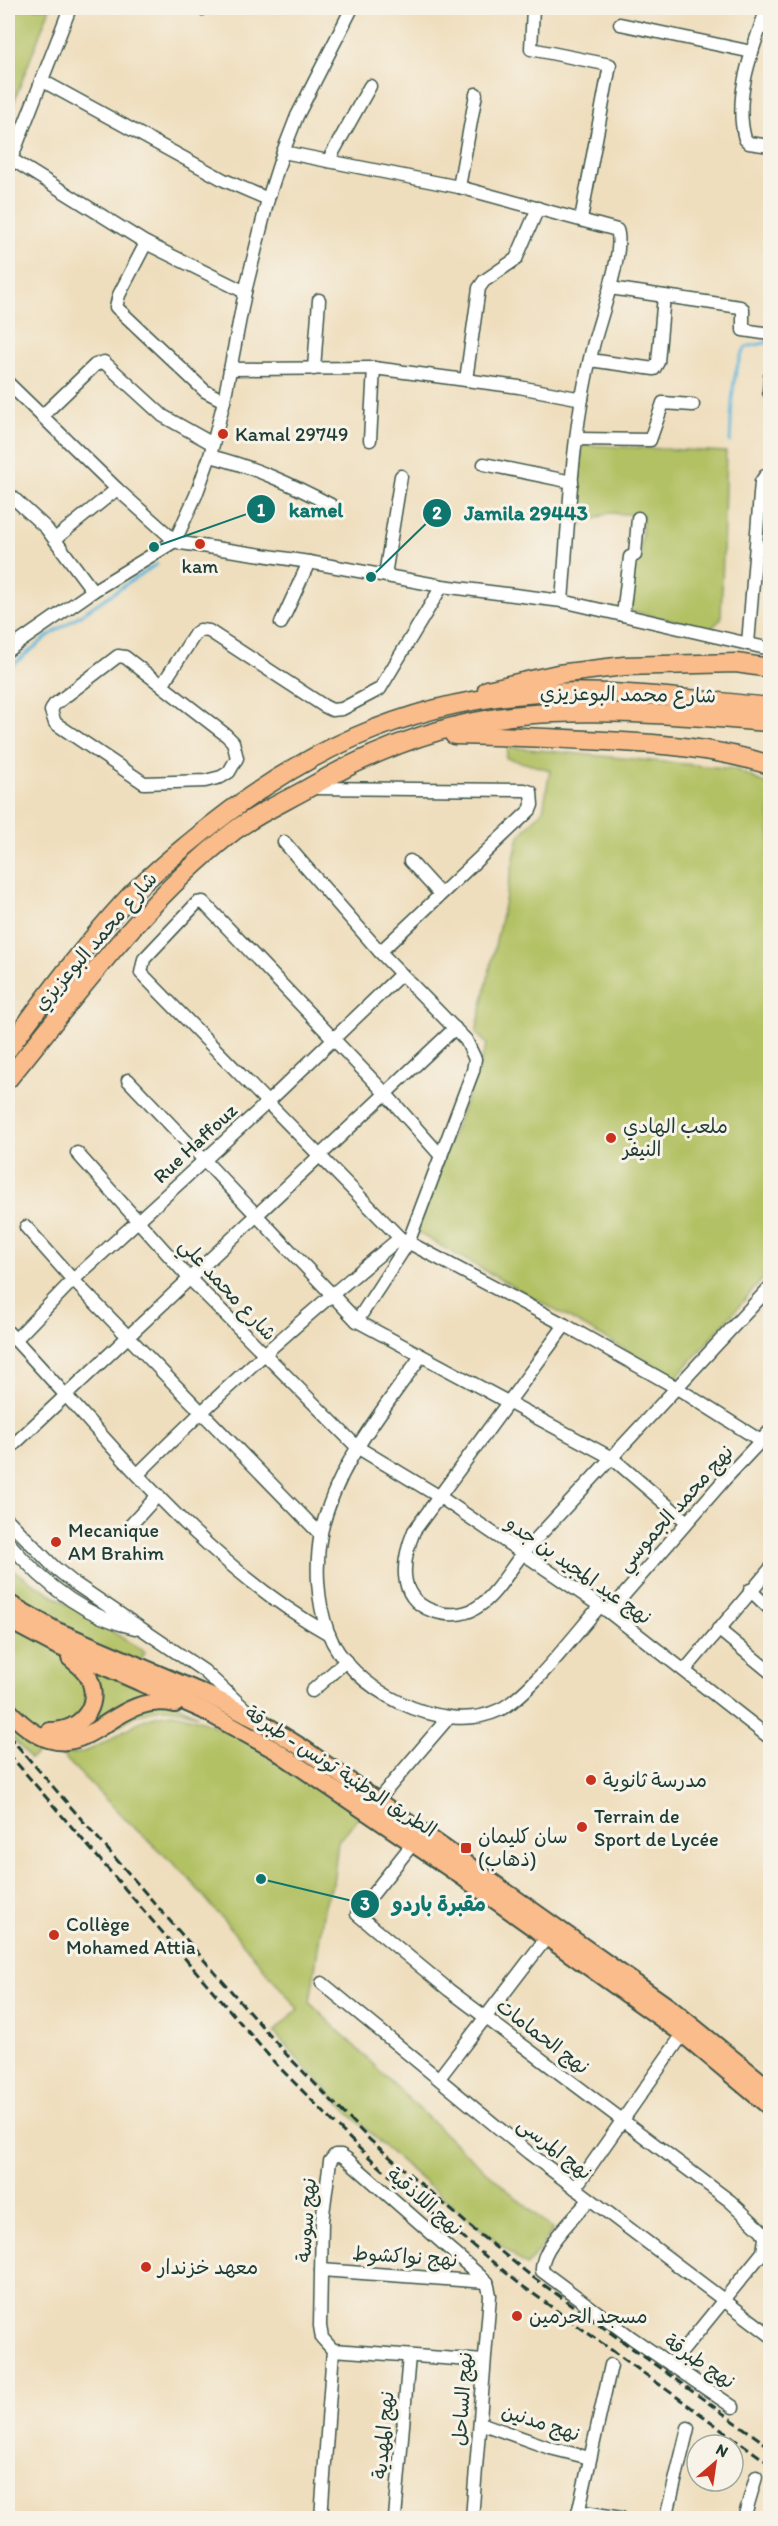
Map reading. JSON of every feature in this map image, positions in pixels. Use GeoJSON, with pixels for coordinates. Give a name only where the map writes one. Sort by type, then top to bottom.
{"type":"FeatureCollection","features":[{"type":"Feature","properties":{"kind":"highway"},"geometry":{"type":"LineString","coordinates":[[426,710],[491,688],[528,679],[591,669],[689,663],[736,663],[771,668]]}},
{"type":"Feature","properties":{"kind":"highway","name":"شارع محمد البوعزيزي"},"geometry":{"type":"LineString","coordinates":[[8,1049],[127,898],[153,872],[230,810],[282,775],[378,726],[426,710],[519,695],[599,692],[771,707]]}},
{"type":"Feature","properties":{"kind":"highway","name":"شارع محمد البوعزيزي"},"geometry":{"type":"LineString","coordinates":[[8,1079],[121,938],[189,868],[235,830],[275,804],[344,767],[383,749],[480,721],[554,713],[612,712],[771,722]]}},
{"type":"Feature","properties":{"kind":"highway"},"geometry":{"type":"LineString","coordinates":[[431,734],[524,736],[643,743],[705,749],[742,756],[771,765]]}},
{"type":"Feature","properties":{"kind":"highway"},"geometry":{"type":"LineString","coordinates":[[8,1041],[35,1012]]}},
{"type":"Feature","properties":{"kind":"highway"},"geometry":{"type":"LineString","coordinates":[[8,1089],[53,1023]]}},
{"type":"Feature","properties":{"kind":"main road","name":"الطريق الوطنية تونس - طبرقة"},"geometry":{"type":"LineString","coordinates":[[8,1603],[55,1630],[161,1673],[261,1722],[670,2008],[771,2089]]}},
{"type":"Feature","properties":{"kind":"main road","name":"الطريق الوطنية تونس - طبرقة"},"geometry":{"type":"LineString","coordinates":[[8,1620],[53,1644],[203,1710],[275,1750],[414,1842],[683,2034],[771,2107]]}},
{"type":"Feature","properties":{"kind":"main road"},"geometry":{"type":"LineString","coordinates":[[8,1700],[27,1720],[50,1731],[71,1729],[81,1723],[89,1712],[92,1701],[93,1691],[89,1677],[82,1667],[53,1644]]}},
{"type":"Feature","properties":{"kind":"main road"},"geometry":{"type":"LineString","coordinates":[[8,1710],[34,1735],[46,1740],[61,1742],[91,1734],[122,1714],[148,1704],[164,1701],[203,1710]]}},
{"type":"Feature","properties":{"kind":"street"},"geometry":{"type":"LineString","coordinates":[[70,8],[9,163],[146,243],[245,292]]}},
{"type":"Feature","properties":{"kind":"street"},"geometry":{"type":"LineString","coordinates":[[8,650],[93,591],[175,541],[196,495],[211,450],[224,401],[245,292],[268,199],[283,152],[297,116],[352,8]]}},
{"type":"Feature","properties":{"kind":"street"},"geometry":{"type":"LineString","coordinates":[[533,8],[531,49],[610,65],[581,219]]}},
{"type":"Feature","properties":{"kind":"street"},"geometry":{"type":"LineString","coordinates":[[767,8],[752,52],[742,105],[744,135],[749,143],[771,146]]}},
{"type":"Feature","properties":{"kind":"street"},"geometry":{"type":"LineString","coordinates":[[620,24],[752,52]]}},
{"type":"Feature","properties":{"kind":"street"},"geometry":{"type":"LineString","coordinates":[[41,80],[224,180],[268,199]]}},
{"type":"Feature","properties":{"kind":"street"},"geometry":{"type":"LineString","coordinates":[[328,161],[370,86]]}},
{"type":"Feature","properties":{"kind":"street"},"geometry":{"type":"LineString","coordinates":[[459,187],[476,94]]}},
{"type":"Feature","properties":{"kind":"street"},"geometry":{"type":"LineString","coordinates":[[283,152],[459,187],[617,230],[619,242],[610,288],[582,399],[562,601]]}},
{"type":"Feature","properties":{"kind":"street"},"geometry":{"type":"LineString","coordinates":[[466,380],[479,288],[484,281],[516,259],[538,208]]}},
{"type":"Feature","properties":{"kind":"street"},"geometry":{"type":"LineString","coordinates":[[146,243],[119,294],[116,307],[205,391],[224,401]]}},
{"type":"Feature","properties":{"kind":"street"},"geometry":{"type":"LineString","coordinates":[[610,288],[740,307],[743,309],[743,330],[771,334]]}},
{"type":"Feature","properties":{"kind":"street"},"geometry":{"type":"LineString","coordinates":[[590,360],[654,369],[658,362],[664,296]]}},
{"type":"Feature","properties":{"kind":"street"},"geometry":{"type":"LineString","coordinates":[[314,369],[319,300]]}},
{"type":"Feature","properties":{"kind":"street"},"geometry":{"type":"LineString","coordinates":[[42,416],[95,365],[104,363],[164,416],[211,450],[280,478],[331,505]]}},
{"type":"Feature","properties":{"kind":"street"},"geometry":{"type":"LineString","coordinates":[[230,369],[374,368],[519,387],[582,399]]}},
{"type":"Feature","properties":{"kind":"street"},"geometry":{"type":"LineString","coordinates":[[370,440],[374,368]]}},
{"type":"Feature","properties":{"kind":"street"},"geometry":{"type":"LineString","coordinates":[[771,377],[769,392],[771,394]]}},
{"type":"Feature","properties":{"kind":"street"},"geometry":{"type":"LineString","coordinates":[[8,383],[117,489],[175,541],[442,586],[562,601],[771,649]]}},
{"type":"Feature","properties":{"kind":"street"},"geometry":{"type":"LineString","coordinates":[[577,439],[650,440],[663,403],[693,405]]}},
{"type":"Feature","properties":{"kind":"street"},"geometry":{"type":"LineString","coordinates":[[484,464],[572,482]]}},
{"type":"Feature","properties":{"kind":"street"},"geometry":{"type":"LineString","coordinates":[[748,644],[761,482],[765,476],[771,475]]}},
{"type":"Feature","properties":{"kind":"street"},"geometry":{"type":"LineString","coordinates":[[384,575],[401,476]]}},
{"type":"Feature","properties":{"kind":"street"},"geometry":{"type":"LineString","coordinates":[[55,539],[117,489]]}},
{"type":"Feature","properties":{"kind":"street"},"geometry":{"type":"LineString","coordinates":[[8,493],[55,539],[93,591]]}},
{"type":"Feature","properties":{"kind":"street"},"geometry":{"type":"LineString","coordinates":[[623,615],[630,557],[635,555],[638,518]]}},
{"type":"Feature","properties":{"kind":"street"},"geometry":{"type":"LineString","coordinates":[[757,549],[771,549]]}},
{"type":"Feature","properties":{"kind":"street"},"geometry":{"type":"LineString","coordinates":[[281,623],[309,562]]}},
{"type":"Feature","properties":{"kind":"street"},"geometry":{"type":"LineString","coordinates":[[162,685],[195,634],[203,630],[209,631],[324,706],[332,710],[342,709],[380,689],[442,586]]}},
{"type":"Feature","properties":{"kind":"street"},"geometry":{"type":"LineString","coordinates":[[118,656],[125,657],[162,685],[217,726],[233,742],[237,758],[229,772],[221,777],[205,781],[140,782],[58,727],[52,718],[54,705],[118,656]]}},
{"type":"Feature","properties":{"kind":"street"},"geometry":{"type":"LineString","coordinates":[[308,788],[525,790],[531,792],[530,810],[380,952]]}},
{"type":"Feature","properties":{"kind":"street"},"geometry":{"type":"LineString","coordinates":[[284,842],[380,952],[466,1040],[475,1059],[473,1071],[441,1156],[404,1240],[357,1321]]}},
{"type":"Feature","properties":{"kind":"street"},"geometry":{"type":"LineString","coordinates":[[410,861],[440,894]]}},
{"type":"Feature","properties":{"kind":"street"},"geometry":{"type":"LineString","coordinates":[[441,1156],[203,903],[197,903],[144,959],[141,973],[404,1240],[565,1325],[677,1389],[761,1441]]}},
{"type":"Feature","properties":{"kind":"street","name":"Rue Haffouz"},"geometry":{"type":"LineString","coordinates":[[11,1336],[139,1222],[401,974]]}},
{"type":"Feature","properties":{"kind":"street"},"geometry":{"type":"LineString","coordinates":[[8,1450],[455,1028]]}},
{"type":"Feature","properties":{"kind":"street"},"geometry":{"type":"LineString","coordinates":[[128,1080],[357,1321],[612,1458],[687,1522]]}},
{"type":"Feature","properties":{"kind":"street","name":"شارع محمد علي"},"geometry":{"type":"LineString","coordinates":[[77,1153],[190,1279],[357,1447]]}},
{"type":"Feature","properties":{"kind":"street"},"geometry":{"type":"LineString","coordinates":[[26,1227],[74,1280],[321,1535]]}},
{"type":"Feature","properties":{"kind":"street"},"geometry":{"type":"LineString","coordinates":[[138,1474],[202,1411],[332,1294],[404,1240]]}},
{"type":"Feature","properties":{"kind":"street"},"geometry":{"type":"LineString","coordinates":[[565,1325],[414,1531],[406,1552],[405,1572],[408,1588],[417,1602],[426,1609],[451,1615],[480,1606],[523,1552],[771,1287]]}},
{"type":"Feature","properties":{"kind":"street"},"geometry":{"type":"LineString","coordinates":[[11,1336],[188,1528],[224,1560],[286,1607],[328,1634]]}},
{"type":"Feature","properties":{"kind":"street"},"geometry":{"type":"LineString","coordinates":[[328,1634],[321,1607],[318,1560],[321,1535],[336,1486],[357,1447],[421,1356]]}},
{"type":"Feature","properties":{"kind":"street","name":"نهج محمد الجموسي"},"geometry":{"type":"LineString","coordinates":[[328,1634],[346,1661],[391,1699],[409,1708],[448,1717],[496,1712],[516,1700],[605,1609],[771,1431]]}},
{"type":"Feature","properties":{"kind":"street","name":"نهج عبد المجيد بن جدو"},"geometry":{"type":"LineString","coordinates":[[357,1447],[440,1497],[605,1609],[771,1738]]}},
{"type":"Feature","properties":{"kind":"street"},"geometry":{"type":"LineString","coordinates":[[128,1528],[158,1495]]}},
{"type":"Feature","properties":{"kind":"street"},"geometry":{"type":"LineString","coordinates":[[8,1520],[65,1576],[204,1671],[261,1722]]}},
{"type":"Feature","properties":{"kind":"street"},"geometry":{"type":"LineString","coordinates":[[8,1542],[52,1586],[96,1615],[145,1630]]}},
{"type":"Feature","properties":{"kind":"street"},"geometry":{"type":"LineString","coordinates":[[16,1552],[30,1542]]}},
{"type":"Feature","properties":{"kind":"street"},"geometry":{"type":"LineString","coordinates":[[685,1670],[750,1590],[771,1569]]}},
{"type":"Feature","properties":{"kind":"street"},"geometry":{"type":"LineString","coordinates":[[750,1590],[771,1608]]}},
{"type":"Feature","properties":{"kind":"street"},"geometry":{"type":"LineString","coordinates":[[96,1615],[104,1603]]}},
{"type":"Feature","properties":{"kind":"street"},"geometry":{"type":"LineString","coordinates":[[718,1629],[771,1672]]}},
{"type":"Feature","properties":{"kind":"street"},"geometry":{"type":"LineString","coordinates":[[312,1691],[346,1661]]}},
{"type":"Feature","properties":{"kind":"street"},"geometry":{"type":"LineString","coordinates":[[377,1801],[448,1717]]}},
{"type":"Feature","properties":{"kind":"street","name":"نهج الحمامات"},"geometry":{"type":"LineString","coordinates":[[414,1842],[357,1914],[449,1990],[730,2201],[753,2223],[765,2238],[763,2252],[725,2301]]}},
{"type":"Feature","properties":{"kind":"street"},"geometry":{"type":"LineString","coordinates":[[439,2078],[547,1937]]}},
{"type":"Feature","properties":{"kind":"street","name":"نهج المرسى"},"geometry":{"type":"LineString","coordinates":[[322,1983],[529,2153],[771,2335]]}},
{"type":"Feature","properties":{"kind":"street"},"geometry":{"type":"LineString","coordinates":[[575,2188],[683,2034]]}},
{"type":"Feature","properties":{"kind":"street","name":"نهج سوسة"},"geometry":{"type":"LineString","coordinates":[[333,2350],[322,2338],[320,2326],[322,2221],[330,2161],[335,2155],[341,2155],[364,2174]]}},
{"type":"Feature","properties":{"kind":"street","name":"نهج اللاذقية"},"geometry":{"type":"LineString","coordinates":[[364,2174],[486,2282]]}},
{"type":"Feature","properties":{"kind":"street","name":"نهج طبرقة"},"geometry":{"type":"LineString","coordinates":[[589,2200],[545,2252],[541,2264],[542,2271],[733,2407]]}},
{"type":"Feature","properties":{"kind":"street","name":"نهج نواكشوط"},"geometry":{"type":"LineString","coordinates":[[321,2270],[486,2282]]}},
{"type":"Feature","properties":{"kind":"street","name":"نهج الساحل"},"geometry":{"type":"LineString","coordinates":[[472,2518],[490,2295],[486,2282]]}},
{"type":"Feature","properties":{"kind":"street"},"geometry":{"type":"LineString","coordinates":[[671,2365],[725,2301]]}},
{"type":"Feature","properties":{"kind":"street"},"geometry":{"type":"LineString","coordinates":[[321,2518],[333,2350],[484,2361]]}},
{"type":"Feature","properties":{"kind":"street","name":"نهج المهدية"},"geometry":{"type":"LineString","coordinates":[[395,2518],[409,2355]]}},
{"type":"Feature","properties":{"kind":"street","name":"نهج مدنين"},"geometry":{"type":"LineString","coordinates":[[578,2515],[611,2365]]}},
{"type":"Feature","properties":{"kind":"street","name":"نهج مدنين"},"geometry":{"type":"LineString","coordinates":[[480,2424],[550,2448],[590,2458]]}},
{"type":"Feature","properties":{"kind":"street"},"geometry":{"type":"LineString","coordinates":[[666,2518],[688,2428]]}},
{"type":"Feature","properties":{"kind":"street"},"geometry":{"type":"LineString","coordinates":[[744,2518],[756,2477]]}},
{"type":"Feature","properties":{"kind":"street"},"geometry":{"type":"LineString","coordinates":[[578,2515],[621,2518]]}},
{"type":"Feature","properties":{"kind":"green space"},"geometry":{"type":"Polygon","coordinates":[[[8,8],[50,8],[8,117],[8,8]]]}},
{"type":"Feature","properties":{"kind":"green space"},"geometry":{"type":"Polygon","coordinates":[[[582,445],[726,452],[721,619],[711,629],[626,610],[633,560],[640,559],[643,515],[609,513],[576,526],[582,445]]]}},
{"type":"Feature","properties":{"kind":"green space","name":"ملعب الهادي النيفر"},"geometry":{"type":"Polygon","coordinates":[[[508,747],[735,769],[770,786],[770,1271],[676,1378],[416,1232],[487,1044],[476,1033],[519,836],[543,810],[550,770],[506,758],[508,747]]]}},
{"type":"Feature","properties":{"kind":"green space"},"geometry":{"type":"Polygon","coordinates":[[[8,1567],[145,1652],[130,1682],[198,1715],[161,1708],[132,1718],[93,1740],[64,1748],[48,1747],[30,1759],[8,1732],[8,1567]]]}},
{"type":"Feature","properties":{"kind":"green space"},"geometry":{"type":"Polygon","coordinates":[[[173,1713],[199,1720],[248,1742],[294,1770],[360,1816],[338,1841],[333,1884],[325,1901],[310,2003],[452,2141],[553,2230],[527,2266],[426,2184],[302,2065],[274,2032],[298,2009],[185,1874],[129,1823],[62,1755],[86,1751],[136,1723],[173,1713]]]}},
{"type":"Feature","properties":{"kind":"waterway"},"geometry":{"type":"LineString","coordinates":[[730,442],[734,379],[741,356],[746,347],[770,342]]}},
{"type":"Feature","properties":{"kind":"waterway"},"geometry":{"type":"LineString","coordinates":[[8,669],[47,637],[157,564]]}},
{"type":"Feature","properties":{"kind":"railway"},"geometry":{"type":"LineString","coordinates":[[8,1735],[286,2054],[370,2140],[530,2275],[770,2447]]}},
{"type":"Feature","properties":{"kind":"railway"},"geometry":{"type":"LineString","coordinates":[[8,1753],[275,2063],[360,2149],[419,2202],[521,2285],[770,2464]]}},
{"type":"Feature","properties":{"kind":"place","name":"Kamal 29749"},"geometry":{"type":"Point","coordinates":[223,434]}},
{"type":"Feature","properties":{"kind":"place","name":"kam"},"geometry":{"type":"Point","coordinates":[200,544]}},
{"type":"Feature","properties":{"kind":"place","name":"kamel"},"geometry":{"type":"Point","coordinates":[154,547]}},
{"type":"Feature","properties":{"kind":"place","name":"Jamila 29443"},"geometry":{"type":"Point","coordinates":[371,577]}},
{"type":"Feature","properties":{"kind":"place","name":"ملعب الهادي النيفر"},"geometry":{"type":"Point","coordinates":[611,1138]}},
{"type":"Feature","properties":{"kind":"place","name":"Mecanique AM Brahim"},"geometry":{"type":"Point","coordinates":[56,1542]}},
{"type":"Feature","properties":{"kind":"place","name":"مدرسة ثانوية"},"geometry":{"type":"Point","coordinates":[591,1780]}},
{"type":"Feature","properties":{"kind":"place","name":"Terrain de Sport de Lycée"},"geometry":{"type":"Point","coordinates":[582,1827]}},
{"type":"Feature","properties":{"kind":"place","name":"سان كليمان (ذهاب)"},"geometry":{"type":"Point","coordinates":[466,1848]}},
{"type":"Feature","properties":{"kind":"place","name":"مقبرة باردو"},"geometry":{"type":"Point","coordinates":[261,1879]}},
{"type":"Feature","properties":{"kind":"place","name":"Collège Mohamed Attia"},"geometry":{"type":"Point","coordinates":[54,1935]}},
{"type":"Feature","properties":{"kind":"place","name":"معهد خزندار"},"geometry":{"type":"Point","coordinates":[146,2267]}},
{"type":"Feature","properties":{"kind":"place","name":"مسجد الحرمين"},"geometry":{"type":"Point","coordinates":[517,2316]}}]}
